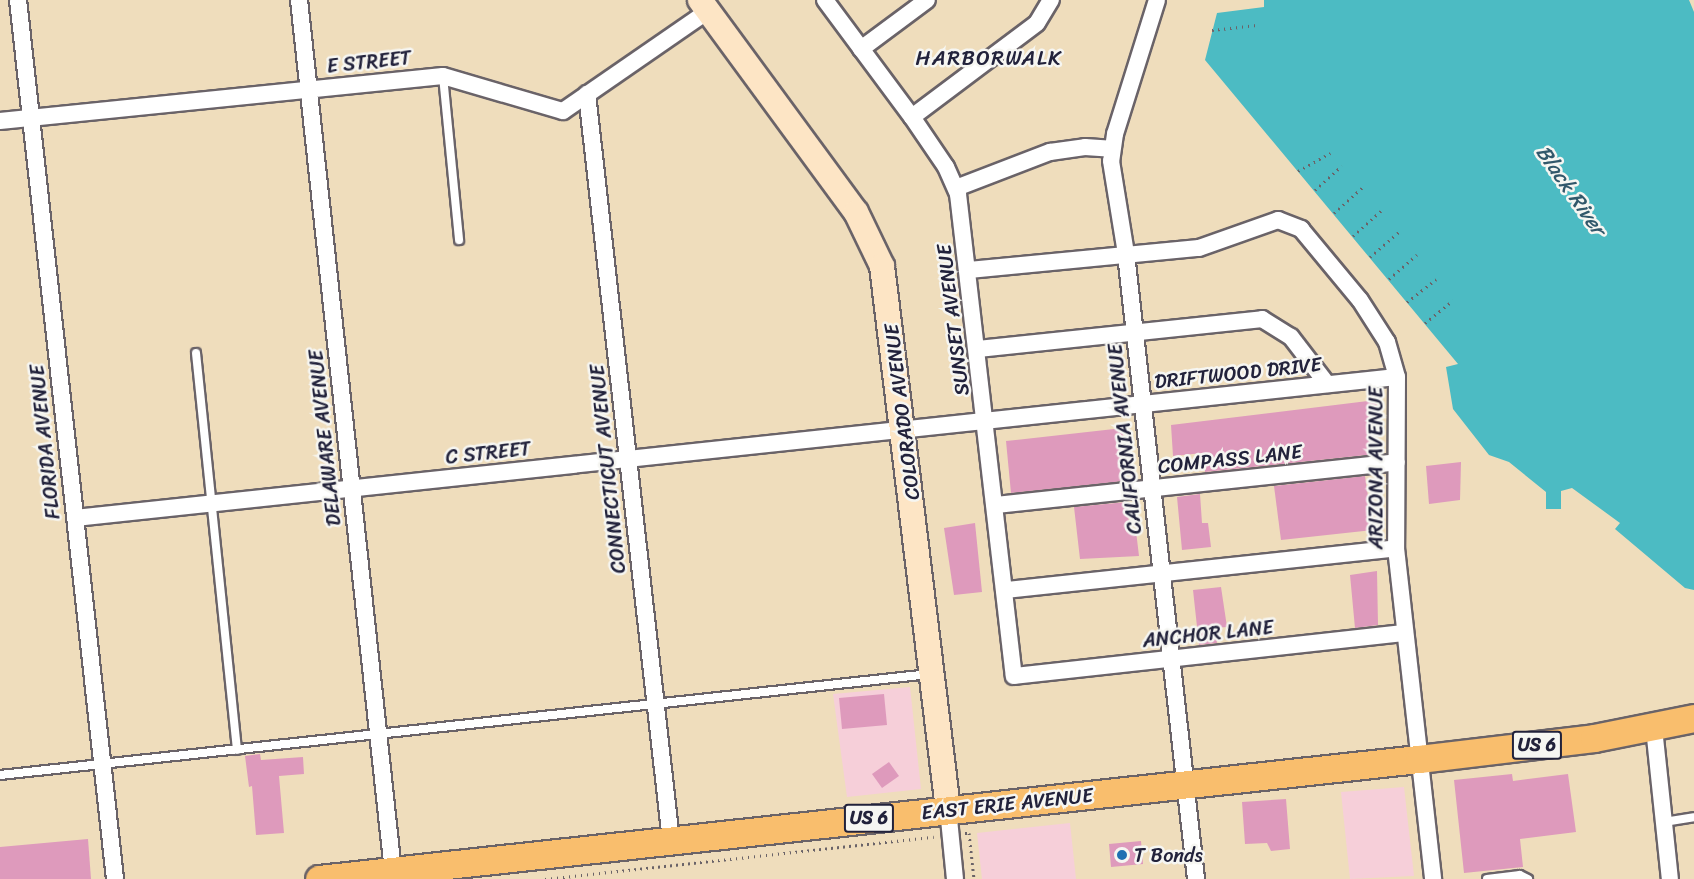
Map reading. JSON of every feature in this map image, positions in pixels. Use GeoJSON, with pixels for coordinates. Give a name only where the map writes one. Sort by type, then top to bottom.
{"type":"FeatureCollection","features":[{"type":"Feature","properties":{"kind":"main road","name":"COLORADO AVENUE"},"geometry":{"type":"LineString","coordinates":[[704,5],[871,237],[886,281],[949,822]]}},
{"type":"Feature","properties":{"kind":"main road","name":"EAST ERIE AVENUE"},"geometry":{"type":"LineString","coordinates":[[328,878],[671,840],[949,822],[1185,787],[1691,723]]}},
{"type":"Feature","properties":{"kind":"street","name":"FLORIDA AVENUE"},"geometry":{"type":"LineString","coordinates":[[18,0],[115,879]]}},
{"type":"Feature","properties":{"kind":"street","name":"DELAWARE AVENUE"},"geometry":{"type":"LineString","coordinates":[[299,0],[393,871]]}},
{"type":"Feature","properties":{"kind":"street","name":"SUNSET AVENUE"},"geometry":{"type":"LineString","coordinates":[[826,0],[912,117],[956,188],[969,270],[1014,676]]}},
{"type":"Feature","properties":{"kind":"street"},"geometry":{"type":"LineString","coordinates":[[861,49],[927,0]]}},
{"type":"Feature","properties":{"kind":"street"},"geometry":{"type":"LineString","coordinates":[[912,117],[1037,23],[1051,0]]}},
{"type":"Feature","properties":{"kind":"street","name":"CALIFORNIA AVENUE"},"geometry":{"type":"LineString","coordinates":[[1157,0],[1111,149],[1112,178],[1126,254],[1196,879]]}},
{"type":"Feature","properties":{"kind":"street","name":"E STREET"},"geometry":{"type":"LineString","coordinates":[[0,121],[443,76],[563,111],[704,5]]}},
{"type":"Feature","properties":{"kind":"street","name":"CONNECTICUT AVENUE"},"geometry":{"type":"LineString","coordinates":[[587,94],[671,840]]}},
{"type":"Feature","properties":{"kind":"street"},"geometry":{"type":"LineString","coordinates":[[956,188],[1050,152],[1085,147],[1111,149]]}},
{"type":"Feature","properties":{"kind":"street","name":"ARIZONA AVENUE"},"geometry":{"type":"LineString","coordinates":[[1126,254],[1209,245],[1269,220],[1297,226],[1360,300],[1387,342],[1396,377],[1396,548],[1433,879]]}},
{"type":"Feature","properties":{"kind":"street"},"geometry":{"type":"LineString","coordinates":[[969,270],[1126,254]]}},
{"type":"Feature","properties":{"kind":"street"},"geometry":{"type":"LineString","coordinates":[[978,349],[1266,319],[1291,337],[1327,384]]}},
{"type":"Feature","properties":{"kind":"street","name":"DRIFTWOOD DRIVE"},"geometry":{"type":"LineString","coordinates":[[905,430],[1396,377]]}},
{"type":"Feature","properties":{"kind":"street","name":"C STREET"},"geometry":{"type":"LineString","coordinates":[[75,518],[905,430]]}},
{"type":"Feature","properties":{"kind":"street","name":"COMPASS LANE"},"geometry":{"type":"LineString","coordinates":[[996,505],[1397,462]]}},
{"type":"Feature","properties":{"kind":"street"},"geometry":{"type":"LineString","coordinates":[[1006,590],[1396,548]]}},
{"type":"Feature","properties":{"kind":"street","name":"ANCHOR LANE"},"geometry":{"type":"LineString","coordinates":[[1014,676],[1406,633]]}},
{"type":"Feature","properties":{"kind":"street"},"geometry":{"type":"LineString","coordinates":[[1654,728],[1670,879]]}},
{"type":"Feature","properties":{"kind":"street","name":"COLORADO AVENUE"},"geometry":{"type":"LineString","coordinates":[[949,822],[955,879]]}},
{"type":"Feature","properties":{"kind":"lane"},"geometry":{"type":"LineString","coordinates":[[443,76],[459,240]]}},
{"type":"Feature","properties":{"kind":"lane"},"geometry":{"type":"LineString","coordinates":[[196,353],[237,750]]}},
{"type":"Feature","properties":{"kind":"lane"},"geometry":{"type":"LineString","coordinates":[[0,776],[932,674]]}},
{"type":"Feature","properties":{"kind":"lane"},"geometry":{"type":"LineString","coordinates":[[1664,822],[1694,818]]}},
{"type":"Feature","properties":{"kind":"lane"},"geometry":{"type":"LineString","coordinates":[[1488,879],[1520,875],[1528,879]]}},
{"type":"Feature","properties":{"kind":"path"},"geometry":{"type":"LineString","coordinates":[[1212,30],[1257,25]]}},
{"type":"Feature","properties":{"kind":"path"},"geometry":{"type":"LineString","coordinates":[[1298,171],[1330,153]]}},
{"type":"Feature","properties":{"kind":"path"},"geometry":{"type":"LineString","coordinates":[[1315,190],[1342,166]]}},
{"type":"Feature","properties":{"kind":"path"},"geometry":{"type":"LineString","coordinates":[[1334,213],[1362,188]]}},
{"type":"Feature","properties":{"kind":"path"},"geometry":{"type":"LineString","coordinates":[[1353,236],[1381,211]]}},
{"type":"Feature","properties":{"kind":"path"},"geometry":{"type":"LineString","coordinates":[[1370,256],[1399,232]]}},
{"type":"Feature","properties":{"kind":"path"},"geometry":{"type":"LineString","coordinates":[[1389,279],[1417,255]]}},
{"type":"Feature","properties":{"kind":"path"},"geometry":{"type":"LineString","coordinates":[[1407,302],[1436,279]]}},
{"type":"Feature","properties":{"kind":"path"},"geometry":{"type":"LineString","coordinates":[[1425,324],[1453,300]]}},
{"type":"Feature","properties":{"kind":"path"},"geometry":{"type":"LineString","coordinates":[[545,879],[949,822]]}},
{"type":"Feature","properties":{"kind":"shaded area"},"geometry":{"type":"Polygon","coordinates":[[[910,687],[921,789],[847,797],[833,694],[910,687]]]}},
{"type":"Feature","properties":{"kind":"shaded area"},"geometry":{"type":"Polygon","coordinates":[[[1404,787],[1414,876],[1350,879],[1341,792],[1404,787]]]}},
{"type":"Feature","properties":{"kind":"shaded area"},"geometry":{"type":"Polygon","coordinates":[[[1070,823],[1076,879],[982,879],[977,833],[1070,823]]]}},
{"type":"Feature","properties":{"kind":"water","name":"Black River"},"geometry":{"type":"Polygon","coordinates":[[[1264,0],[1689,0],[1694,12],[1694,590],[1685,588],[1615,529],[1620,523],[1572,488],[1561,491],[1561,509],[1546,509],[1546,492],[1509,462],[1489,455],[1453,409],[1446,367],[1458,364],[1205,60],[1217,13],[1264,7],[1264,0]]]}},
{"type":"Feature","properties":{"kind":"building"},"geometry":{"type":"Polygon","coordinates":[[[1376,400],[1379,425],[1373,426],[1376,454],[1205,472],[1203,453],[1173,456],[1171,425],[1376,400]]]}},
{"type":"Feature","properties":{"kind":"building"},"geometry":{"type":"Polygon","coordinates":[[[1123,428],[1124,481],[1011,493],[1006,441],[1123,428]]]}},
{"type":"Feature","properties":{"kind":"building"},"geometry":{"type":"Polygon","coordinates":[[[1461,462],[1460,500],[1429,504],[1426,466],[1461,462]]]}},
{"type":"Feature","properties":{"kind":"building"},"geometry":{"type":"Polygon","coordinates":[[[1365,476],[1373,530],[1281,540],[1274,486],[1365,476]]]}},
{"type":"Feature","properties":{"kind":"building"},"geometry":{"type":"Polygon","coordinates":[[[1200,494],[1202,523],[1208,523],[1211,547],[1182,550],[1177,497],[1200,494]]]}},
{"type":"Feature","properties":{"kind":"building"},"geometry":{"type":"Polygon","coordinates":[[[1127,502],[1130,532],[1136,531],[1139,556],[1080,559],[1074,507],[1127,502]]]}},
{"type":"Feature","properties":{"kind":"building"},"geometry":{"type":"Polygon","coordinates":[[[975,523],[982,592],[954,595],[944,528],[975,523]]]}},
{"type":"Feature","properties":{"kind":"building"},"geometry":{"type":"Polygon","coordinates":[[[1377,571],[1378,625],[1355,628],[1350,575],[1377,571]]]}},
{"type":"Feature","properties":{"kind":"building"},"geometry":{"type":"Polygon","coordinates":[[[1221,587],[1227,627],[1215,628],[1217,643],[1199,645],[1193,590],[1221,587]]]}},
{"type":"Feature","properties":{"kind":"building"},"geometry":{"type":"Polygon","coordinates":[[[884,694],[887,725],[842,729],[839,698],[884,694]]]}},
{"type":"Feature","properties":{"kind":"building"},"geometry":{"type":"Polygon","coordinates":[[[260,754],[261,760],[303,757],[304,774],[279,776],[284,833],[256,835],[252,786],[249,787],[245,756],[260,754]]]}},
{"type":"Feature","properties":{"kind":"building"},"geometry":{"type":"Polygon","coordinates":[[[889,762],[899,776],[882,788],[872,774],[889,762]]]}},
{"type":"Feature","properties":{"kind":"building"},"geometry":{"type":"Polygon","coordinates":[[[1512,774],[1513,781],[1568,774],[1576,832],[1520,839],[1523,867],[1464,873],[1454,780],[1512,774]]]}},
{"type":"Feature","properties":{"kind":"building"},"geometry":{"type":"Polygon","coordinates":[[[1286,799],[1290,849],[1271,851],[1267,843],[1245,844],[1242,802],[1286,799]]]}},
{"type":"Feature","properties":{"kind":"building"},"geometry":{"type":"Polygon","coordinates":[[[88,839],[91,879],[0,879],[0,847],[88,839]]]}},
{"type":"Feature","properties":{"kind":"building"},"geometry":{"type":"Polygon","coordinates":[[[1141,841],[1143,864],[1111,867],[1109,844],[1141,841]]]}},
{"type":"Feature","properties":{"kind":"place","name":"T Bonds"},"geometry":{"type":"Point","coordinates":[1122,855]}},
{"type":"Feature","properties":{"kind":"district","name":"HARBORWALK"},"geometry":{"type":"Point","coordinates":[989,58]}}]}
